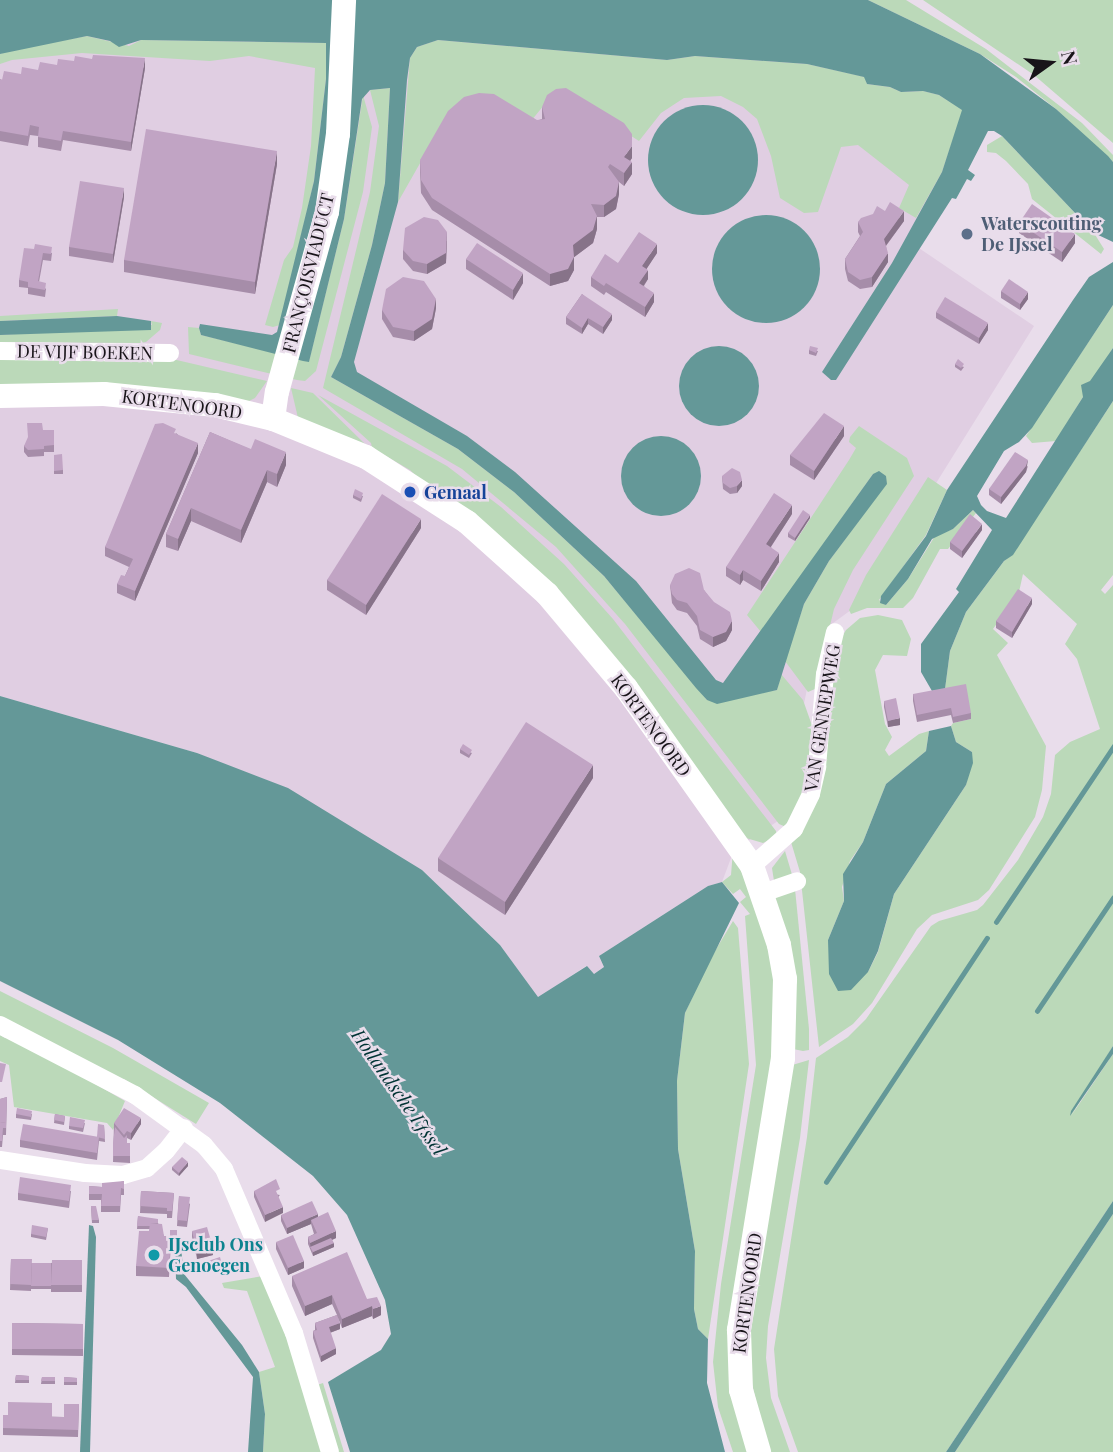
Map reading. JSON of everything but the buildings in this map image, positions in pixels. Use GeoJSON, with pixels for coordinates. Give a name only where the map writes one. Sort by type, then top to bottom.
{"type":"FeatureCollection","features":[{"type":"Feature","properties":{"kind":"street","name":"FRANÇOISVIADUCT"},"geometry":{"type":"LineString","coordinates":[[273,419],[277,392],[327,212],[338,134],[344,0]]}},
{"type":"Feature","properties":{"kind":"street","name":"DE VIJF BOEKEN"},"geometry":{"type":"LineString","coordinates":[[0,351],[170,353]]}},
{"type":"Feature","properties":{"kind":"street","name":"KORTENOORD"},"geometry":{"type":"LineString","coordinates":[[0,396],[104,394],[215,405],[273,419],[366,457],[467,522],[547,594],[618,678],[752,866],[779,945],[785,979],[783,1058],[739,1340],[741,1390],[759,1452]]}},
{"type":"Feature","properties":{"kind":"street","name":"VAN GENNEPWEG"},"geometry":{"type":"LineString","coordinates":[[752,866],[794,829],[811,794],[817,767],[825,674],[835,632]]}},
{"type":"Feature","properties":{"kind":"street"},"geometry":{"type":"LineString","coordinates":[[763,892],[797,880]]}},
{"type":"Feature","properties":{"kind":"street"},"geometry":{"type":"LineString","coordinates":[[0,1025],[135,1095],[184,1128],[204,1145],[223,1169],[294,1333],[330,1452]]}},
{"type":"Feature","properties":{"kind":"street"},"geometry":{"type":"LineString","coordinates":[[0,1160],[85,1173],[123,1175],[147,1168],[166,1151],[184,1128]]}},
{"type":"Feature","properties":{"kind":"shaded area"},"geometry":{"type":"Polygon","coordinates":[[[868,0],[906,0],[986,49],[1082,123],[1113,155],[1113,162],[1056,109],[1016,77],[980,54],[868,0]]]}},
{"type":"Feature","properties":{"kind":"shaded area"},"geometry":{"type":"Polygon","coordinates":[[[923,0],[1113,0],[1113,143],[1034,75],[923,0]]]}},
{"type":"Feature","properties":{"kind":"shaded area"},"geometry":{"type":"Polygon","coordinates":[[[25,29],[840,45],[988,100],[910,242],[1034,326],[862,602],[818,634],[781,819],[734,850],[722,882],[708,886],[599,956],[604,967],[594,974],[586,966],[538,998],[500,945],[422,870],[197,753],[0,696],[0,39],[25,29]]]}},
{"type":"Feature","properties":{"kind":"shaded area"},"geometry":{"type":"Polygon","coordinates":[[[87,36],[129,46],[141,40],[326,43],[326,79],[314,181],[280,325],[265,325],[284,260],[293,247],[302,208],[311,146],[315,68],[249,56],[210,61],[82,53],[12,60],[0,64],[0,54],[10,50],[87,36]]]}},
{"type":"Feature","properties":{"kind":"shaded area"},"geometry":{"type":"Polygon","coordinates":[[[438,40],[667,60],[695,56],[807,64],[865,77],[867,84],[890,87],[901,92],[923,91],[939,95],[963,110],[942,172],[916,218],[899,208],[909,185],[858,145],[841,147],[818,212],[804,213],[780,198],[771,156],[757,119],[743,107],[721,96],[684,98],[661,113],[639,141],[572,98],[549,99],[531,121],[444,121],[398,202],[410,58],[417,47],[438,40]]]}},
{"type":"Feature","properties":{"kind":"shaded area"},"geometry":{"type":"Polygon","coordinates":[[[390,88],[385,183],[372,245],[341,357],[331,377],[458,449],[514,492],[604,576],[707,700],[777,690],[781,674],[803,700],[814,731],[804,793],[786,827],[779,824],[625,624],[556,547],[462,469],[323,388],[370,192],[379,126],[370,90],[390,88]]]}},
{"type":"Feature","properties":{"kind":"shaded area"},"geometry":{"type":"Polygon","coordinates":[[[363,95],[372,127],[363,192],[316,371],[305,381],[297,380],[189,354],[188,327],[199,328],[201,335],[309,361],[344,219],[363,95]]]}},
{"type":"Feature","properties":{"kind":"shaded area"},"geometry":{"type":"Polygon","coordinates":[[[1002,136],[1094,233],[1104,249],[1101,254],[1032,199],[1028,184],[1006,161],[996,153],[987,152],[987,145],[1002,136]]]}},
{"type":"Feature","properties":{"kind":"shaded area"},"geometry":{"type":"Polygon","coordinates":[[[1113,305],[1113,348],[1056,441],[1032,443],[1026,436],[1113,305]]]}},
{"type":"Feature","properties":{"kind":"shaded area"},"geometry":{"type":"Polygon","coordinates":[[[118,309],[117,316],[0,321],[0,316],[118,309]]]}},
{"type":"Feature","properties":{"kind":"shaded area"},"geometry":{"type":"Polygon","coordinates":[[[151,321],[162,323],[160,330],[146,342],[140,343],[0,342],[0,335],[152,325],[151,321]]]}},
{"type":"Feature","properties":{"kind":"shaded area"},"geometry":{"type":"Polygon","coordinates":[[[0,357],[168,358],[267,381],[255,398],[247,402],[0,390],[0,357]]]}},
{"type":"Feature","properties":{"kind":"shaded area"},"geometry":{"type":"Polygon","coordinates":[[[291,388],[313,393],[365,444],[298,418],[291,388]]]}},
{"type":"Feature","properties":{"kind":"shaded area"},"geometry":{"type":"Polygon","coordinates":[[[318,395],[447,466],[501,507],[564,564],[613,619],[776,831],[777,836],[763,843],[746,838],[648,707],[410,470],[372,448],[371,443],[318,395]]]}},
{"type":"Feature","properties":{"kind":"shaded area"},"geometry":{"type":"Polygon","coordinates":[[[1113,401],[1113,575],[1101,590],[1105,594],[1113,585],[1113,1046],[1071,1116],[1113,1054],[1113,1201],[946,1452],[798,1452],[778,1396],[774,1349],[807,1137],[816,1058],[848,1037],[866,1019],[931,926],[977,910],[983,905],[1018,860],[1043,817],[1051,794],[1055,755],[1070,742],[1100,729],[1077,659],[1065,644],[1077,624],[1023,574],[1019,592],[993,629],[1008,643],[997,655],[1046,746],[1042,790],[1035,817],[989,890],[978,900],[932,915],[917,929],[872,1003],[853,1024],[819,1047],[800,872],[791,842],[826,716],[839,642],[846,630],[860,618],[878,615],[902,620],[911,639],[907,656],[883,655],[875,670],[885,724],[892,737],[885,750],[889,756],[919,734],[929,731],[926,751],[886,784],[863,842],[850,861],[842,887],[844,901],[828,940],[868,972],[878,952],[894,894],[966,785],[972,752],[956,742],[951,726],[953,723],[971,719],[945,689],[950,651],[966,612],[1004,561],[1012,555],[1113,401]]]}},
{"type":"Feature","properties":{"kind":"shaded area"},"geometry":{"type":"Polygon","coordinates":[[[859,426],[907,458],[914,476],[853,570],[834,609],[815,689],[808,692],[785,661],[804,604],[829,561],[886,484],[873,474],[761,632],[747,615],[849,460],[856,448],[849,442],[850,437],[859,426]]]}},
{"type":"Feature","properties":{"kind":"shaded area"},"geometry":{"type":"Polygon","coordinates":[[[928,477],[947,490],[926,535],[879,600],[886,605],[908,579],[935,536],[953,529],[973,510],[976,513],[948,549],[940,549],[913,598],[903,608],[867,608],[851,614],[849,610],[866,575],[928,477]]]}},
{"type":"Feature","properties":{"kind":"shaded area"},"geometry":{"type":"Polygon","coordinates":[[[733,850],[771,946],[778,1021],[739,1281],[751,1452],[733,1452],[718,1407],[713,1362],[721,1284],[756,1065],[745,916],[750,914],[740,902],[746,897],[740,889],[733,894],[722,882],[731,875],[733,850]]]}},
{"type":"Feature","properties":{"kind":"shaded area"},"geometry":{"type":"Polygon","coordinates":[[[785,851],[793,878],[774,881],[772,868],[785,851]]]}},
{"type":"Feature","properties":{"kind":"shaded area"},"geometry":{"type":"Polygon","coordinates":[[[795,889],[809,1029],[809,1050],[803,1051],[793,1049],[774,892],[795,889]]]}},
{"type":"Feature","properties":{"kind":"shaded area"},"geometry":{"type":"Polygon","coordinates":[[[733,921],[738,928],[749,1064],[708,1339],[698,1329],[694,1309],[695,1251],[678,1149],[677,1081],[685,1013],[709,961],[733,921]]]}},
{"type":"Feature","properties":{"kind":"shaded area"},"geometry":{"type":"Polygon","coordinates":[[[0,991],[113,1048],[209,1103],[196,1124],[124,1079],[115,1079],[0,1018],[0,991]]]}},
{"type":"Feature","properties":{"kind":"shaded area"},"geometry":{"type":"Polygon","coordinates":[[[0,1035],[5,1038],[11,1036],[125,1101],[113,1130],[107,1123],[14,1107],[9,1065],[0,1061],[0,1035]]]}},
{"type":"Feature","properties":{"kind":"shaded area"},"geometry":{"type":"Polygon","coordinates":[[[809,1060],[800,1138],[768,1326],[766,1358],[771,1398],[790,1452],[768,1452],[746,1358],[789,1066],[809,1060]]]}},
{"type":"Feature","properties":{"kind":"shaded area"},"geometry":{"type":"Polygon","coordinates":[[[1113,1214],[1113,1452],[955,1452],[1113,1214]]]}},
{"type":"Feature","properties":{"kind":"shaded area"},"geometry":{"type":"Polygon","coordinates":[[[263,1276],[287,1333],[324,1452],[263,1452],[265,1414],[259,1372],[275,1367],[247,1291],[224,1288],[222,1283],[263,1276]]]}},
{"type":"Feature","properties":{"kind":"shaded area"},"geometry":{"type":"Polygon","coordinates":[[[323,1383],[344,1452],[336,1452],[317,1385],[323,1383]]]}},
{"type":"Feature","properties":{"kind":"water"},"geometry":{"type":"Polygon","coordinates":[[[0,0],[868,0],[980,54],[1056,109],[1108,156],[1113,162],[1113,242],[1094,233],[1002,136],[988,131],[968,170],[975,175],[971,181],[967,179],[956,199],[952,198],[836,380],[831,380],[822,372],[892,263],[942,172],[962,110],[939,95],[923,91],[901,92],[890,87],[867,84],[864,77],[807,64],[695,56],[667,60],[438,40],[417,47],[410,58],[407,80],[398,202],[354,362],[357,372],[467,436],[515,472],[636,581],[716,680],[723,683],[873,474],[879,471],[886,476],[887,484],[829,561],[804,604],[777,690],[717,704],[707,700],[696,688],[604,576],[514,492],[458,449],[331,377],[341,357],[372,245],[385,183],[390,88],[370,90],[362,99],[344,219],[309,362],[303,361],[201,335],[199,328],[200,324],[272,335],[277,332],[314,181],[326,79],[326,43],[141,40],[119,47],[110,41],[87,36],[0,54],[0,0]]]}},
{"type":"Feature","properties":{"kind":"water"},"geometry":{"type":"Polygon","coordinates":[[[703,105],[724,109],[742,121],[754,139],[758,160],[754,181],[742,199],[724,211],[703,215],[682,211],[664,199],[652,181],[648,160],[652,139],[664,121],[682,109],[703,105]]]}},
{"type":"Feature","properties":{"kind":"water"},"geometry":{"type":"Polygon","coordinates":[[[766,215],[796,224],[804,231],[811,239],[820,269],[811,299],[804,307],[796,314],[766,323],[736,314],[728,307],[721,299],[712,269],[721,239],[728,231],[736,224],[766,215]]]}},
{"type":"Feature","properties":{"kind":"water"},"geometry":{"type":"Polygon","coordinates":[[[1113,262],[1113,305],[1032,428],[1019,442],[1004,451],[977,496],[981,505],[987,511],[1006,518],[1083,397],[1081,385],[1090,381],[1113,348],[1113,401],[1013,555],[1004,561],[966,612],[950,651],[945,689],[932,691],[921,672],[921,644],[959,592],[956,589],[992,530],[973,510],[953,529],[932,539],[908,579],[886,605],[880,603],[881,596],[926,536],[947,490],[1073,300],[1089,277],[1113,262]]]}},
{"type":"Feature","properties":{"kind":"water"},"geometry":{"type":"Polygon","coordinates":[[[117,316],[151,321],[151,330],[0,335],[0,321],[117,316]]]}},
{"type":"Feature","properties":{"kind":"water"},"geometry":{"type":"Polygon","coordinates":[[[719,346],[734,349],[747,358],[756,371],[759,386],[756,401],[747,414],[734,423],[719,426],[704,423],[691,414],[682,401],[679,386],[682,371],[691,358],[704,349],[719,346]]]}},
{"type":"Feature","properties":{"kind":"water"},"geometry":{"type":"Polygon","coordinates":[[[653,436],[669,436],[683,443],[694,454],[701,468],[698,491],[683,509],[669,516],[653,516],[639,509],[628,498],[621,484],[621,468],[628,454],[639,443],[653,436]]]}},
{"type":"Feature","properties":{"kind":"water","name":"Hollandsche IJssel"},"geometry":{"type":"Polygon","coordinates":[[[0,696],[197,753],[288,788],[422,870],[500,945],[538,997],[587,966],[594,974],[604,967],[599,956],[708,886],[722,882],[739,903],[685,1013],[677,1081],[678,1149],[695,1251],[694,1309],[698,1329],[708,1339],[707,1383],[725,1452],[350,1452],[328,1382],[381,1350],[391,1334],[385,1300],[347,1215],[313,1176],[220,1103],[118,1040],[0,981],[0,696]]]}},
{"type":"Feature","properties":{"kind":"water"},"geometry":{"type":"Polygon","coordinates":[[[951,726],[956,742],[972,752],[973,763],[966,785],[894,894],[878,951],[868,972],[851,990],[838,991],[829,974],[828,940],[844,901],[843,874],[863,842],[886,784],[926,751],[929,731],[951,726]]]}},
{"type":"Feature","properties":{"kind":"water"},"geometry":{"type":"Polygon","coordinates":[[[1113,1046],[1113,1054],[1070,1116],[1071,1111],[1113,1046]]]}},
{"type":"Feature","properties":{"kind":"water"},"geometry":{"type":"Polygon","coordinates":[[[1113,1201],[1113,1214],[955,1452],[946,1452],[1113,1201]]]}},
{"type":"Feature","properties":{"kind":"water"},"geometry":{"type":"Polygon","coordinates":[[[89,1225],[93,1226],[96,1237],[90,1452],[80,1452],[89,1225]]]}},
{"type":"Feature","properties":{"kind":"water"},"geometry":{"type":"Polygon","coordinates":[[[175,1248],[181,1248],[184,1274],[242,1345],[259,1372],[265,1414],[263,1452],[248,1452],[253,1377],[186,1287],[176,1279],[175,1248]]]}},
{"type":"Feature","properties":{"kind":"waterway"},"geometry":{"type":"LineString","coordinates":[[996,922],[1113,747]]}},
{"type":"Feature","properties":{"kind":"waterway"},"geometry":{"type":"LineString","coordinates":[[1037,1011],[1113,898]]}},
{"type":"Feature","properties":{"kind":"waterway"},"geometry":{"type":"LineString","coordinates":[[826,1182],[987,938]]}},
{"type":"Feature","properties":{"kind":"place","name":"Waterscouting De IJssel"},"geometry":{"type":"Point","coordinates":[967,234]}},
{"type":"Feature","properties":{"kind":"place","name":"Gemaal"},"geometry":{"type":"Point","coordinates":[410,492]}},
{"type":"Feature","properties":{"kind":"place","name":"IJsclub Ons Genoegen"},"geometry":{"type":"Point","coordinates":[154,1255]}}]}
